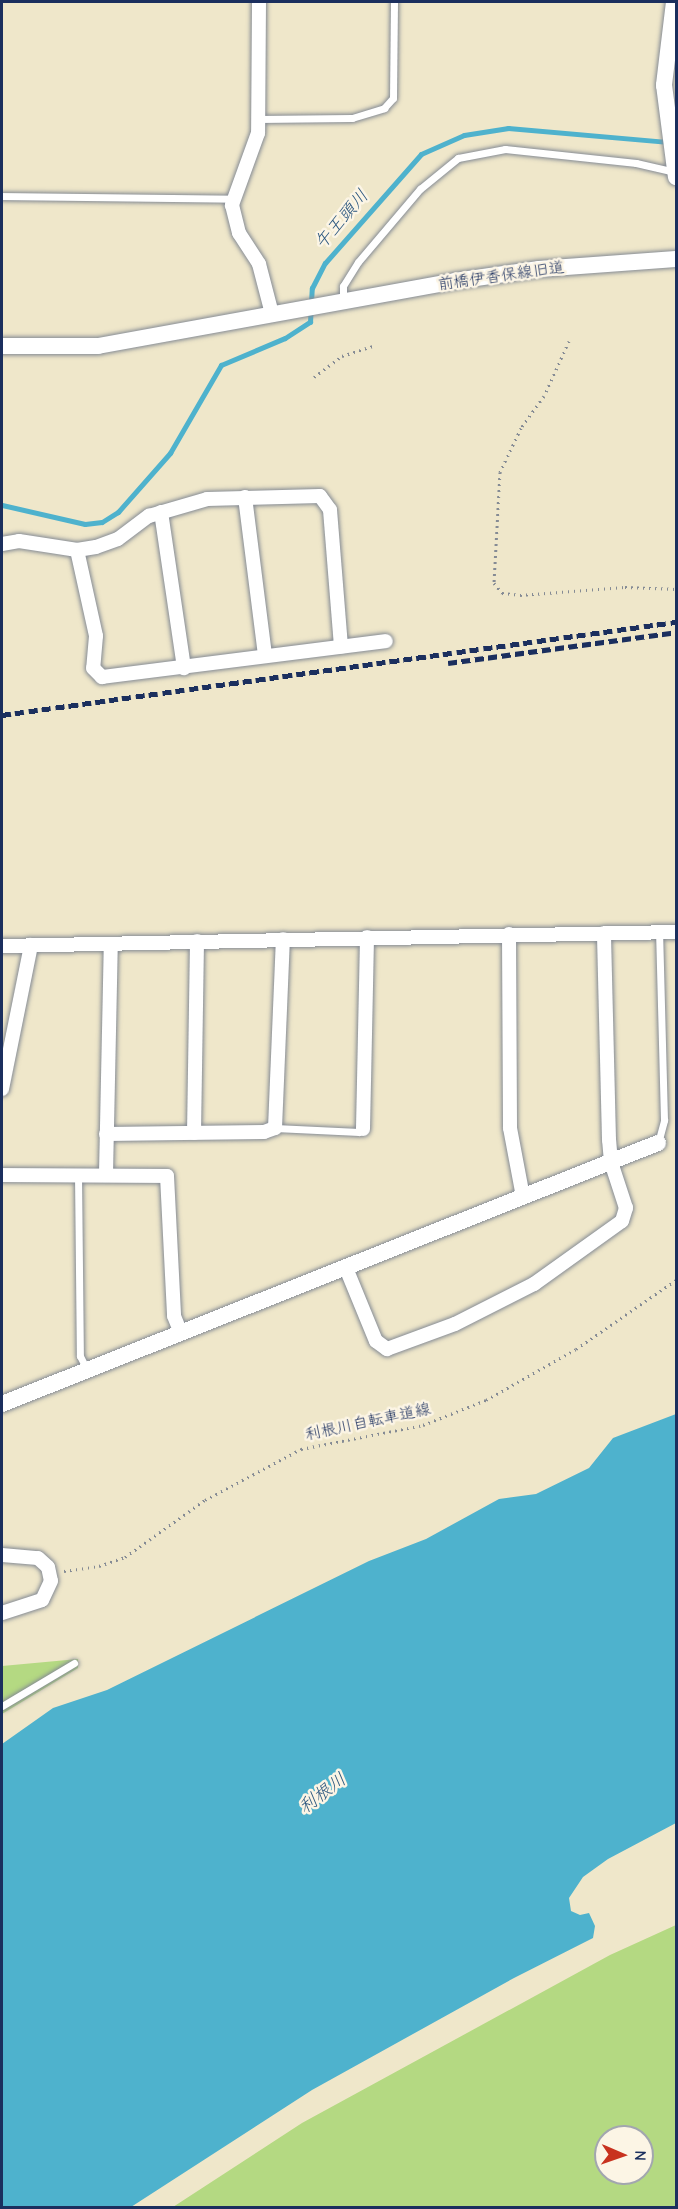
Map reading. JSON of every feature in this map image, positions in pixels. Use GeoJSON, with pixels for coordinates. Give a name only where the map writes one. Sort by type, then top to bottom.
{"type":"FeatureCollection","features":[{"type":"Feature","properties":{"kind":"street"},"geometry":{"type":"LineString","coordinates":[[2,346],[98,346],[272,314],[259,264],[235,221],[233,199],[254,150],[258,118],[259,2]]}},
{"type":"Feature","properties":{"kind":"street"},"geometry":{"type":"LineString","coordinates":[[674,2],[665,67],[666,124],[676,172]]}},
{"type":"Feature","properties":{"kind":"street","name":"前橋伊香保線旧道"},"geometry":{"type":"LineString","coordinates":[[272,314],[539,269],[676,259]]}},
{"type":"Feature","properties":{"kind":"street"},"geometry":{"type":"LineString","coordinates":[[2,543],[19,540],[76,550],[118,539],[142,520],[207,499],[320,496],[327,500],[341,647]]}},
{"type":"Feature","properties":{"kind":"street"},"geometry":{"type":"LineString","coordinates":[[245,497],[265,656]]}},
{"type":"Feature","properties":{"kind":"street"},"geometry":{"type":"LineString","coordinates":[[161,512],[184,668]]}},
{"type":"Feature","properties":{"kind":"street"},"geometry":{"type":"LineString","coordinates":[[76,550],[96,636],[95,672],[106,677],[386,641]]}},
{"type":"Feature","properties":{"kind":"street"},"geometry":{"type":"LineString","coordinates":[[2,946],[676,932]]}},
{"type":"Feature","properties":{"kind":"street"},"geometry":{"type":"LineString","coordinates":[[346,1268],[376,1341],[382,1348],[393,1348],[455,1324],[534,1284],[617,1226],[626,1208],[611,1162],[604,933]]}},
{"type":"Feature","properties":{"kind":"street"},"geometry":{"type":"LineString","coordinates":[[508,934],[510,1128],[524,1197]]}},
{"type":"Feature","properties":{"kind":"street"},"geometry":{"type":"LineString","coordinates":[[363,1129],[367,937]]}},
{"type":"Feature","properties":{"kind":"street"},"geometry":{"type":"LineString","coordinates":[[106,1134],[264,1132],[275,1128],[283,939]]}},
{"type":"Feature","properties":{"kind":"street"},"geometry":{"type":"LineString","coordinates":[[194,1133],[197,941]]}},
{"type":"Feature","properties":{"kind":"street"},"geometry":{"type":"LineString","coordinates":[[106,1174],[111,944]]}},
{"type":"Feature","properties":{"kind":"street"},"geometry":{"type":"LineString","coordinates":[[2,1089],[31,945]]}},
{"type":"Feature","properties":{"kind":"street"},"geometry":{"type":"LineString","coordinates":[[2,1404],[658,1143]]}},
{"type":"Feature","properties":{"kind":"street"},"geometry":{"type":"LineString","coordinates":[[2,1175],[106,1174],[169,1179],[174,1316],[180,1333]]}},
{"type":"Feature","properties":{"kind":"street"},"geometry":{"type":"LineString","coordinates":[[2,1555],[38,1558],[48,1567],[51,1581],[42,1600],[2,1613]]}},
{"type":"Feature","properties":{"kind":"lane"},"geometry":{"type":"LineString","coordinates":[[258,118],[352,118],[384,108],[393,98],[394,2]]}},
{"type":"Feature","properties":{"kind":"lane"},"geometry":{"type":"LineString","coordinates":[[343,301],[343,286],[358,262],[420,189],[458,158],[505,149],[636,163],[676,172]]}},
{"type":"Feature","properties":{"kind":"lane"},"geometry":{"type":"LineString","coordinates":[[2,196],[233,199]]}},
{"type":"Feature","properties":{"kind":"lane"},"geometry":{"type":"LineString","coordinates":[[658,1143],[664,1120],[659,932]]}},
{"type":"Feature","properties":{"kind":"lane"},"geometry":{"type":"LineString","coordinates":[[275,1128],[359,1132],[363,1129]]}},
{"type":"Feature","properties":{"kind":"lane"},"geometry":{"type":"LineString","coordinates":[[78,1174],[80,1356],[87,1370]]}},
{"type":"Feature","properties":{"kind":"lane"},"geometry":{"type":"LineString","coordinates":[[2,1706],[74,1663]]}},
{"type":"Feature","properties":{"kind":"path"},"geometry":{"type":"LineString","coordinates":[[569,340],[544,396],[521,428],[500,472],[494,583],[502,592],[520,595],[625,587],[676,589]]}},
{"type":"Feature","properties":{"kind":"path"},"geometry":{"type":"LineString","coordinates":[[314,377],[342,356],[372,346]]}},
{"type":"Feature","properties":{"kind":"path","name":"利根川自転車道線"},"geometry":{"type":"LineString","coordinates":[[60,1572],[99,1566],[125,1557],[205,1500],[301,1449],[423,1425],[486,1400],[576,1349],[676,1280]]}},
{"type":"Feature","properties":{"kind":"green space"},"geometry":{"type":"Polygon","coordinates":[[[78,1659],[78,1668],[2,1714],[2,1666],[78,1659]]]}},
{"type":"Feature","properties":{"kind":"green space"},"geometry":{"type":"Polygon","coordinates":[[[676,1925],[676,2207],[173,2207],[302,2123],[610,1955],[676,1925]]]}},
{"type":"Feature","properties":{"kind":"water","name":"利根川"},"geometry":{"type":"Polygon","coordinates":[[[676,1414],[676,1823],[608,1859],[583,1877],[569,1898],[571,1911],[580,1915],[589,1913],[595,1926],[593,1938],[514,1978],[312,2090],[131,2207],[2,2207],[2,1744],[53,1708],[107,1690],[369,1561],[426,1539],[499,1499],[536,1494],[589,1468],[613,1438],[676,1414]]]}},
{"type":"Feature","properties":{"kind":"waterway","name":"午王頭川"},"geometry":{"type":"LineString","coordinates":[[2,505],[85,524],[102,522],[118,512],[170,453],[221,365],[285,338],[310,322],[312,288],[325,263],[421,154],[464,135],[508,128],[669,142]]}},
{"type":"Feature","properties":{"kind":"railway"},"geometry":{"type":"LineString","coordinates":[[2,715],[676,622]]}},
{"type":"Feature","properties":{"kind":"railway"},"geometry":{"type":"LineString","coordinates":[[448,663],[676,632]]}}]}
